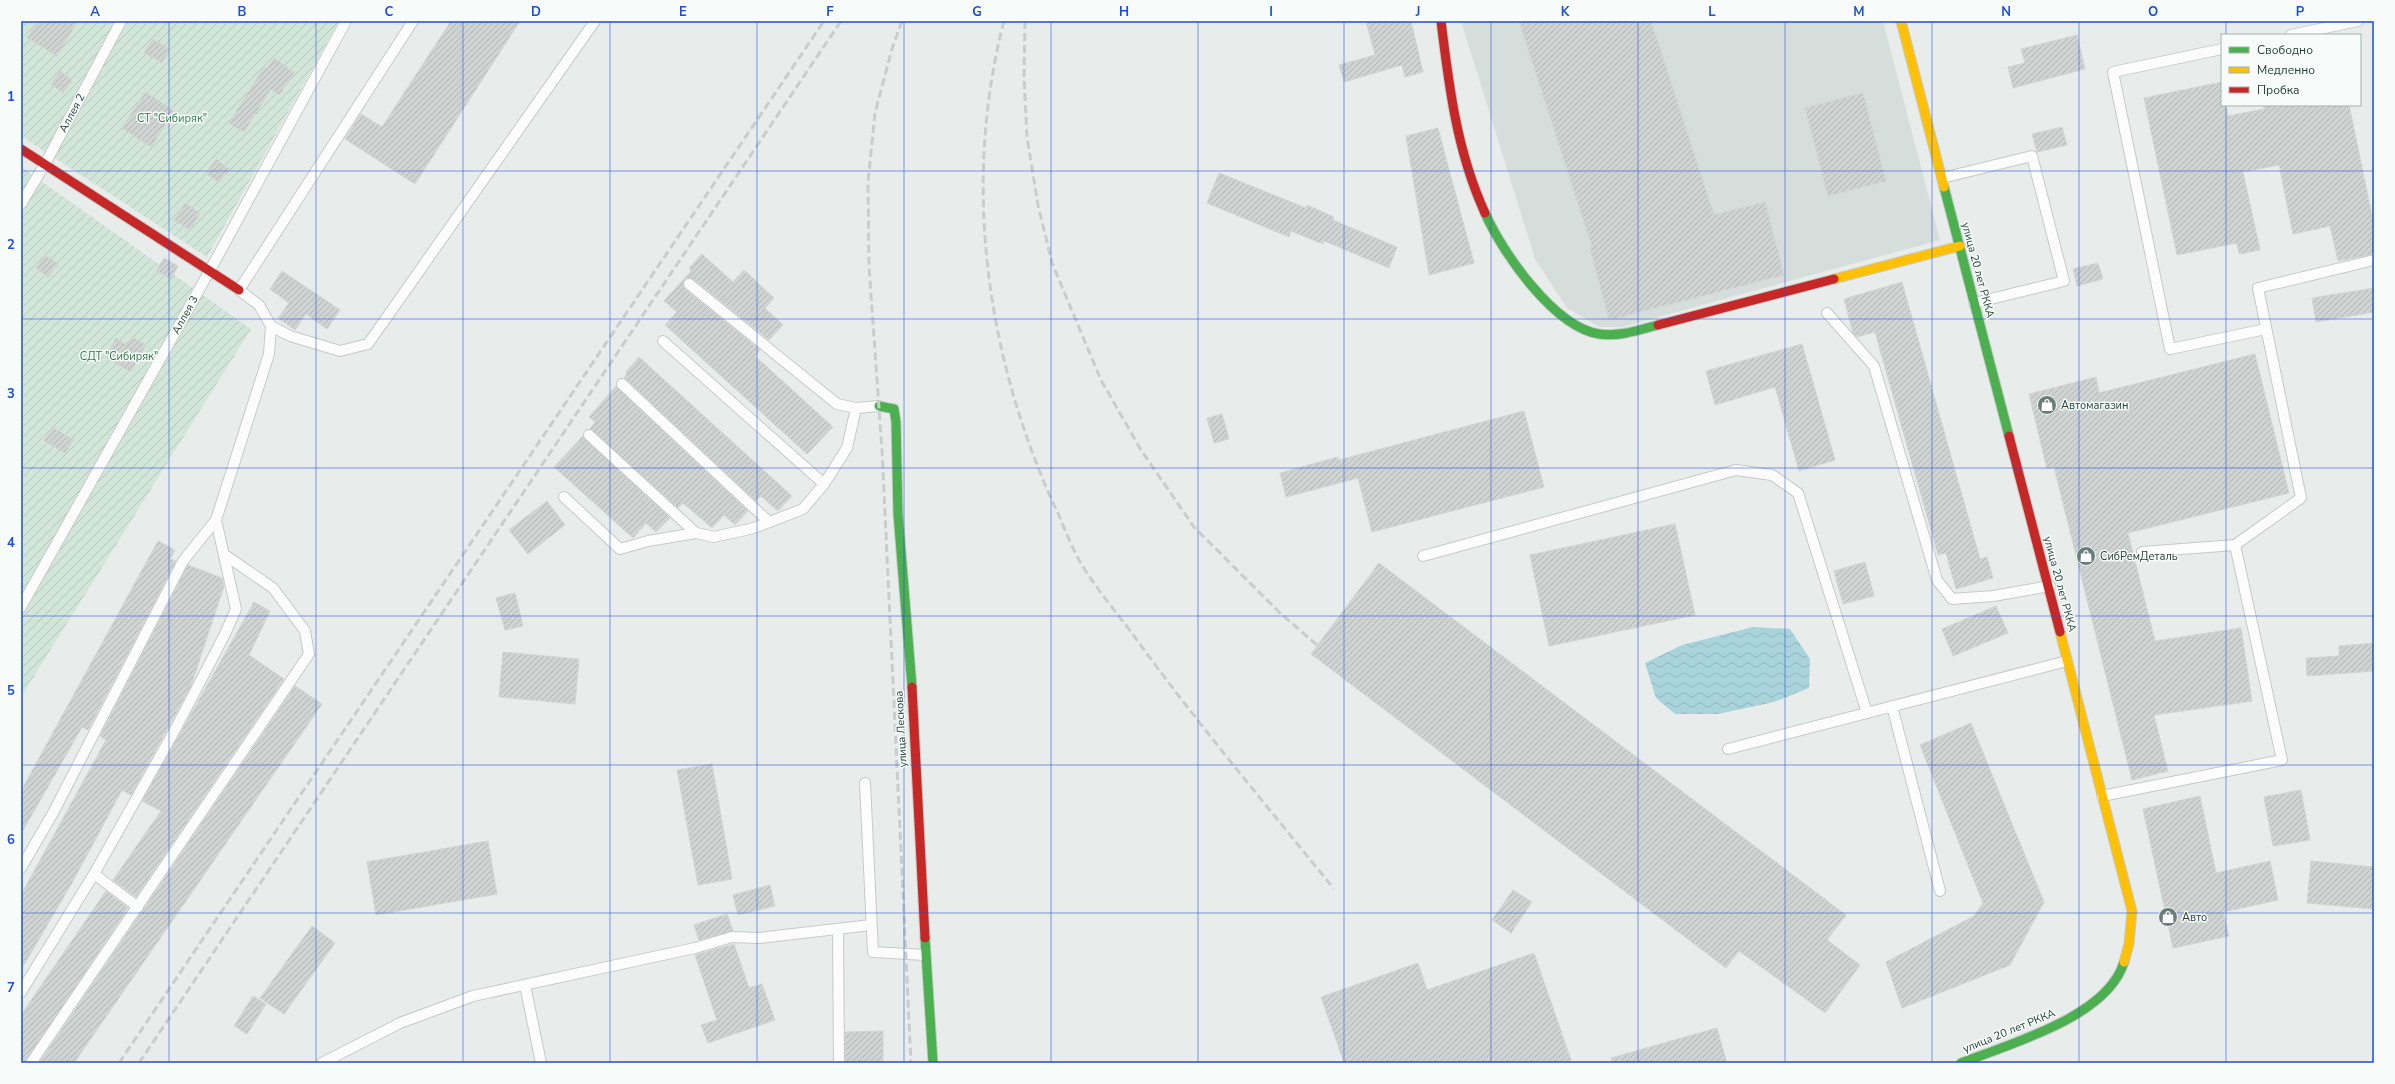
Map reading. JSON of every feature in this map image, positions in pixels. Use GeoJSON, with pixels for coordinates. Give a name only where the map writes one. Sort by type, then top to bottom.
{"type":"FeatureCollection","features":[{"type":"Feature","properties":{"kind":"street"},"geometry":{"type":"LineString","coordinates":[[1441,21],[1448,84],[1461,151],[1484,214],[1512,264],[1549,305],[1592,332],[1619,335],[1960,246]]}},
{"type":"Feature","properties":{"kind":"street","name":"улица 20 лет РККА"},"geometry":{"type":"LineString","coordinates":[[1901,21],[2132,911],[2129,944],[2121,972],[2097,1001],[2061,1024],[1961,1063]]}},
{"type":"Feature","properties":{"kind":"street"},"geometry":{"type":"LineString","coordinates":[[21,149],[239,290]]}},
{"type":"Feature","properties":{"kind":"street","name":"улица Лескова"},"geometry":{"type":"LineString","coordinates":[[879,406],[894,409],[897,427],[897,500],[907,592],[925,954],[933,1063]]}},
{"type":"Feature","properties":{"kind":"lane","name":"Аллея 2"},"geometry":{"type":"LineString","coordinates":[[21,204],[45,164],[120,21]]}},
{"type":"Feature","properties":{"kind":"lane","name":"Аллея 3"},"geometry":{"type":"LineString","coordinates":[[21,607],[209,272],[346,21]]}},
{"type":"Feature","properties":{"kind":"lane"},"geometry":{"type":"LineString","coordinates":[[413,21],[239,290],[259,305],[271,326],[290,336],[340,350],[368,344],[595,21]]}},
{"type":"Feature","properties":{"kind":"lane"},"geometry":{"type":"LineString","coordinates":[[2296,34],[2358,21]]}},
{"type":"Feature","properties":{"kind":"lane"},"geometry":{"type":"LineString","coordinates":[[2221,49],[2113,72],[2170,349],[2266,329]]}},
{"type":"Feature","properties":{"kind":"lane"},"geometry":{"type":"LineString","coordinates":[[1942,178],[2032,156],[2064,280],[1974,303]]}},
{"type":"Feature","properties":{"kind":"lane"},"geometry":{"type":"LineString","coordinates":[[2142,552],[2234,545],[2301,498],[2258,288],[2374,260]]}},
{"type":"Feature","properties":{"kind":"lane"},"geometry":{"type":"LineString","coordinates":[[689,284],[837,404],[856,408],[879,406]]}},
{"type":"Feature","properties":{"kind":"lane"},"geometry":{"type":"LineString","coordinates":[[1827,313],[1874,366],[1912,490],[1937,580],[1952,599],[1993,596],[2050,586]]}},
{"type":"Feature","properties":{"kind":"lane"},"geometry":{"type":"LineString","coordinates":[[21,868],[53,813],[183,561],[216,520],[269,354],[271,326]]}},
{"type":"Feature","properties":{"kind":"lane"},"geometry":{"type":"LineString","coordinates":[[664,341],[824,484]]}},
{"type":"Feature","properties":{"kind":"lane"},"geometry":{"type":"LineString","coordinates":[[622,384],[770,522]]}},
{"type":"Feature","properties":{"kind":"lane"},"geometry":{"type":"LineString","coordinates":[[564,497],[620,549],[648,541],[696,533],[714,537],[770,522],[803,509],[824,484],[847,448],[856,408]]}},
{"type":"Feature","properties":{"kind":"lane"},"geometry":{"type":"LineString","coordinates":[[589,435],[696,533]]}},
{"type":"Feature","properties":{"kind":"lane"},"geometry":{"type":"LineString","coordinates":[[1423,556],[1736,470],[1772,475],[1798,493],[1867,713]]}},
{"type":"Feature","properties":{"kind":"lane"},"geometry":{"type":"LineString","coordinates":[[21,992],[94,874],[176,728],[225,634],[236,609],[225,554],[216,520]]}},
{"type":"Feature","properties":{"kind":"lane"},"geometry":{"type":"LineString","coordinates":[[2102,796],[2282,760],[2234,545]]}},
{"type":"Feature","properties":{"kind":"lane"},"geometry":{"type":"LineString","coordinates":[[31,1063],[309,654],[305,631],[273,588],[225,554]]}},
{"type":"Feature","properties":{"kind":"lane"},"geometry":{"type":"LineString","coordinates":[[1728,749],[2067,661]]}},
{"type":"Feature","properties":{"kind":"lane"},"geometry":{"type":"LineString","coordinates":[[1892,706],[1940,891]]}},
{"type":"Feature","properties":{"kind":"lane"},"geometry":{"type":"LineString","coordinates":[[865,783],[873,952],[925,954]]}},
{"type":"Feature","properties":{"kind":"lane"},"geometry":{"type":"LineString","coordinates":[[94,874],[138,907]]}},
{"type":"Feature","properties":{"kind":"lane"},"geometry":{"type":"LineString","coordinates":[[322,1063],[400,1023],[473,996],[695,948],[732,937],[759,938],[871,925]]}},
{"type":"Feature","properties":{"kind":"lane"},"geometry":{"type":"LineString","coordinates":[[838,929],[839,1063]]}},
{"type":"Feature","properties":{"kind":"lane"},"geometry":{"type":"LineString","coordinates":[[524,985],[541,1063]]}},
{"type":"Feature","properties":{"kind":"shaded area"},"geometry":{"type":"Polygon","coordinates":[[[1461,21],[1883,21],[1940,240],[1622,327],[1599,327],[1567,308],[1535,259],[1461,21]]]}},
{"type":"Feature","properties":{"kind":"green space","name":"СТ \"Сибиряк\""},"geometry":{"type":"Polygon","coordinates":[[[21,21],[339,21],[207,257],[21,136],[21,21]]]}},
{"type":"Feature","properties":{"kind":"green space","name":"СДТ \"Сибиряк\""},"geometry":{"type":"Polygon","coordinates":[[[21,167],[251,329],[21,697],[21,167]]]}},
{"type":"Feature","properties":{"kind":"water"},"geometry":{"type":"Polygon","coordinates":[[[1753,627],[1790,629],[1810,659],[1809,688],[1774,702],[1718,714],[1675,714],[1656,698],[1645,663],[1682,645],[1753,627]]]}},
{"type":"Feature","properties":{"kind":"building"},"geometry":{"type":"Polygon","coordinates":[[[38,21],[78,21],[57,56],[27,38],[38,21]]]}},
{"type":"Feature","properties":{"kind":"building"},"geometry":{"type":"Polygon","coordinates":[[[451,21],[520,21],[415,184],[345,139],[361,114],[382,127],[451,21]]]}},
{"type":"Feature","properties":{"kind":"building"},"geometry":{"type":"Polygon","coordinates":[[[1366,21],[1411,21],[1423,72],[1405,77],[1402,65],[1344,82],[1339,65],[1375,55],[1366,21]]]}},
{"type":"Feature","properties":{"kind":"building"},"geometry":{"type":"Polygon","coordinates":[[[1519,21],[1651,21],[1714,215],[1765,202],[1784,275],[1609,320],[1590,248],[1592,247],[1519,21]]]}},
{"type":"Feature","properties":{"kind":"building"},"geometry":{"type":"Polygon","coordinates":[[[2077,35],[2085,69],[2013,88],[2008,67],[2025,63],[2021,49],[2077,35]]]}},
{"type":"Feature","properties":{"kind":"building"},"geometry":{"type":"Polygon","coordinates":[[[153,39],[170,50],[162,63],[144,53],[153,39]]]}},
{"type":"Feature","properties":{"kind":"building"},"geometry":{"type":"Polygon","coordinates":[[[274,58],[295,73],[279,95],[271,89],[244,132],[229,123],[264,67],[266,69],[274,58]]]}},
{"type":"Feature","properties":{"kind":"building"},"geometry":{"type":"Polygon","coordinates":[[[60,71],[72,80],[63,93],[51,84],[60,71]]]}},
{"type":"Feature","properties":{"kind":"building"},"geometry":{"type":"Polygon","coordinates":[[[2221,82],[2221,106],[2226,106],[2228,116],[2264,109],[2264,106],[2349,106],[2374,225],[2374,254],[2338,261],[2330,226],[2293,234],[2279,165],[2243,172],[2260,250],[2239,254],[2237,243],[2177,255],[2144,98],[2221,82]]]}},
{"type":"Feature","properties":{"kind":"building"},"geometry":{"type":"Polygon","coordinates":[[[145,92],[174,111],[151,147],[122,128],[145,92]]]}},
{"type":"Feature","properties":{"kind":"building"},"geometry":{"type":"Polygon","coordinates":[[[1863,93],[1886,181],[1828,196],[1805,108],[1863,93]]]}},
{"type":"Feature","properties":{"kind":"building"},"geometry":{"type":"Polygon","coordinates":[[[2062,127],[2067,145],[2037,152],[2032,134],[2062,127]]]}},
{"type":"Feature","properties":{"kind":"building"},"geometry":{"type":"Polygon","coordinates":[[[1438,128],[1474,263],[1429,275],[1406,136],[1438,128]]]}},
{"type":"Feature","properties":{"kind":"building"},"geometry":{"type":"Polygon","coordinates":[[[216,159],[229,169],[219,183],[206,173],[216,159]]]}},
{"type":"Feature","properties":{"kind":"building"},"geometry":{"type":"Polygon","coordinates":[[[1219,173],[1306,208],[1307,205],[1334,217],[1333,220],[1397,247],[1389,268],[1324,241],[1323,244],[1291,231],[1289,237],[1207,203],[1219,173]]]}},
{"type":"Feature","properties":{"kind":"building"},"geometry":{"type":"Polygon","coordinates":[[[185,203],[200,213],[190,230],[174,220],[185,203]]]}},
{"type":"Feature","properties":{"kind":"building"},"geometry":{"type":"Polygon","coordinates":[[[702,254],[733,282],[744,270],[774,298],[765,308],[783,325],[769,340],[693,279],[687,278],[683,283],[685,289],[760,350],[755,356],[833,427],[807,454],[665,325],[677,312],[664,301],[691,271],[689,268],[702,254]]]}},
{"type":"Feature","properties":{"kind":"building"},"geometry":{"type":"Polygon","coordinates":[[[45,255],[58,264],[48,277],[36,268],[45,255]]]}},
{"type":"Feature","properties":{"kind":"building"},"geometry":{"type":"Polygon","coordinates":[[[164,258],[178,266],[171,279],[156,271],[164,258]]]}},
{"type":"Feature","properties":{"kind":"building"},"geometry":{"type":"Polygon","coordinates":[[[2098,263],[2103,279],[2077,286],[2073,269],[2098,263]]]}},
{"type":"Feature","properties":{"kind":"building"},"geometry":{"type":"Polygon","coordinates":[[[282,271],[340,310],[327,329],[306,314],[295,330],[278,318],[289,303],[270,289],[282,271]]]}},
{"type":"Feature","properties":{"kind":"building"},"geometry":{"type":"Polygon","coordinates":[[[1902,282],[1980,559],[1987,557],[1993,578],[1956,589],[1946,553],[1938,555],[1875,332],[1857,337],[1853,333],[1844,299],[1902,282]]]}},
{"type":"Feature","properties":{"kind":"building"},"geometry":{"type":"Polygon","coordinates":[[[2374,288],[2374,312],[2316,322],[2312,298],[2374,288]]]}},
{"type":"Feature","properties":{"kind":"building"},"geometry":{"type":"Polygon","coordinates":[[[132,337],[146,345],[131,372],[105,357],[116,338],[127,345],[132,337]]]}},
{"type":"Feature","properties":{"kind":"building"},"geometry":{"type":"Polygon","coordinates":[[[1802,344],[1835,460],[1799,471],[1775,387],[1715,405],[1706,371],[1802,344]]]}},
{"type":"Feature","properties":{"kind":"building"},"geometry":{"type":"Polygon","coordinates":[[[2255,354],[2289,493],[2128,533],[2155,641],[2241,628],[2252,701],[2154,715],[2168,771],[2132,780],[2054,467],[2047,469],[2029,394],[2096,377],[2099,393],[2255,354]]]}},
{"type":"Feature","properties":{"kind":"building"},"geometry":{"type":"Polygon","coordinates":[[[639,357],[792,496],[778,511],[761,496],[756,501],[624,378],[627,374],[626,372],[639,357]]]}},
{"type":"Feature","properties":{"kind":"building"},"geometry":{"type":"Polygon","coordinates":[[[616,386],[748,511],[735,525],[724,515],[712,528],[683,503],[678,508],[590,429],[595,422],[589,417],[616,386]]]}},
{"type":"Feature","properties":{"kind":"building"},"geometry":{"type":"Polygon","coordinates":[[[1524,411],[1544,487],[1372,532],[1358,478],[1286,497],[1280,473],[1338,457],[1339,460],[1524,411]]]}},
{"type":"Feature","properties":{"kind":"building"},"geometry":{"type":"Polygon","coordinates":[[[1222,414],[1229,439],[1214,443],[1207,418],[1222,414]]]}},
{"type":"Feature","properties":{"kind":"building"},"geometry":{"type":"Polygon","coordinates":[[[52,427],[74,440],[65,453],[44,441],[52,427]]]}},
{"type":"Feature","properties":{"kind":"building"},"geometry":{"type":"Polygon","coordinates":[[[583,436],[670,518],[656,532],[646,523],[633,538],[554,467],[583,436]]]}},
{"type":"Feature","properties":{"kind":"building"},"geometry":{"type":"Polygon","coordinates":[[[547,501],[565,525],[528,554],[509,530],[547,501]]]}},
{"type":"Feature","properties":{"kind":"building"},"geometry":{"type":"Polygon","coordinates":[[[1675,524],[1695,615],[1549,646],[1530,555],[1675,524]]]}},
{"type":"Feature","properties":{"kind":"building"},"geometry":{"type":"Polygon","coordinates":[[[158,541],[175,550],[170,559],[176,561],[88,730],[82,727],[21,834],[21,791],[158,541]]]}},
{"type":"Feature","properties":{"kind":"building"},"geometry":{"type":"Polygon","coordinates":[[[1865,562],[1874,596],[1843,604],[1834,571],[1865,562]]]}},
{"type":"Feature","properties":{"kind":"building"},"geometry":{"type":"Polygon","coordinates":[[[1379,563],[1846,915],[1827,940],[1860,965],[1825,1013],[1739,951],[1726,968],[1311,654],[1379,563]]]}},
{"type":"Feature","properties":{"kind":"building"},"geometry":{"type":"Polygon","coordinates":[[[188,565],[222,578],[224,586],[191,686],[131,795],[122,790],[73,881],[21,970],[21,895],[106,740],[100,736],[188,565]]]}},
{"type":"Feature","properties":{"kind":"building"},"geometry":{"type":"Polygon","coordinates":[[[515,593],[523,626],[505,630],[496,598],[515,593]]]}},
{"type":"Feature","properties":{"kind":"building"},"geometry":{"type":"Polygon","coordinates":[[[254,602],[270,611],[249,655],[284,679],[136,897],[113,880],[161,811],[142,801],[254,602]]]}},
{"type":"Feature","properties":{"kind":"building"},"geometry":{"type":"Polygon","coordinates":[[[1996,606],[2008,633],[1953,656],[1942,629],[1996,606]]]}},
{"type":"Feature","properties":{"kind":"building"},"geometry":{"type":"Polygon","coordinates":[[[2374,643],[2374,671],[2307,676],[2306,658],[2339,656],[2339,646],[2374,643]]]}},
{"type":"Feature","properties":{"kind":"building"},"geometry":{"type":"Polygon","coordinates":[[[503,652],[579,659],[575,704],[499,697],[503,652]]]}},
{"type":"Feature","properties":{"kind":"building"},"geometry":{"type":"Polygon","coordinates":[[[295,686],[322,704],[74,1063],[39,1063],[295,686]]]}},
{"type":"Feature","properties":{"kind":"building"},"geometry":{"type":"Polygon","coordinates":[[[1971,723],[2044,902],[2010,965],[1902,1008],[1886,962],[1974,916],[1983,903],[1920,745],[1971,723]]]}},
{"type":"Feature","properties":{"kind":"building"},"geometry":{"type":"Polygon","coordinates":[[[712,764],[732,879],[698,885],[677,770],[712,764]]]}},
{"type":"Feature","properties":{"kind":"building"},"geometry":{"type":"Polygon","coordinates":[[[2301,790],[2310,840],[2273,846],[2264,797],[2301,790]]]}},
{"type":"Feature","properties":{"kind":"building"},"geometry":{"type":"Polygon","coordinates":[[[2200,796],[2216,873],[2270,861],[2278,900],[2223,912],[2229,936],[2173,948],[2143,809],[2200,796]]]}},
{"type":"Feature","properties":{"kind":"building"},"geometry":{"type":"Polygon","coordinates":[[[488,841],[497,894],[376,915],[367,862],[488,841]]]}},
{"type":"Feature","properties":{"kind":"building"},"geometry":{"type":"Polygon","coordinates":[[[2311,861],[2374,867],[2374,909],[2307,903],[2311,861]]]}},
{"type":"Feature","properties":{"kind":"building"},"geometry":{"type":"Polygon","coordinates":[[[770,885],[775,906],[738,915],[733,895],[770,885]]]}},
{"type":"Feature","properties":{"kind":"building"},"geometry":{"type":"Polygon","coordinates":[[[1513,890],[1532,902],[1511,933],[1492,920],[1513,890]]]}},
{"type":"Feature","properties":{"kind":"building"},"geometry":{"type":"Polygon","coordinates":[[[106,891],[128,908],[25,1063],[21,1063],[21,1015],[106,891]]]}},
{"type":"Feature","properties":{"kind":"building"},"geometry":{"type":"Polygon","coordinates":[[[727,914],[733,931],[699,940],[694,925],[727,914]]]}},
{"type":"Feature","properties":{"kind":"building"},"geometry":{"type":"Polygon","coordinates":[[[312,926],[335,943],[284,1014],[260,998],[312,926]]]}},
{"type":"Feature","properties":{"kind":"building"},"geometry":{"type":"Polygon","coordinates":[[[734,944],[749,988],[762,984],[775,1020],[708,1043],[701,1025],[717,1020],[695,955],[734,944]]]}},
{"type":"Feature","properties":{"kind":"building"},"geometry":{"type":"Polygon","coordinates":[[[1534,953],[1572,1063],[1344,1063],[1321,997],[1418,963],[1427,990],[1534,953]]]}},
{"type":"Feature","properties":{"kind":"building"},"geometry":{"type":"Polygon","coordinates":[[[253,996],[266,1004],[247,1034],[234,1026],[253,996]]]}},
{"type":"Feature","properties":{"kind":"building"},"geometry":{"type":"Polygon","coordinates":[[[1717,1028],[1727,1063],[1612,1063],[1611,1058],[1717,1028]]]}},
{"type":"Feature","properties":{"kind":"building"},"geometry":{"type":"Polygon","coordinates":[[[883,1031],[883,1063],[845,1063],[845,1032],[883,1031]]]}},
{"type":"Feature","properties":{"kind":"railway"},"geometry":{"type":"LineString","coordinates":[[119,1063],[824,21]]}},
{"type":"Feature","properties":{"kind":"railway"},"geometry":{"type":"LineString","coordinates":[[139,1063],[841,21]]}},
{"type":"Feature","properties":{"kind":"railway"},"geometry":{"type":"LineString","coordinates":[[902,21],[892,49],[875,113],[868,182],[869,267],[882,450],[911,1063]]}},
{"type":"Feature","properties":{"kind":"railway"},"geometry":{"type":"LineString","coordinates":[[1004,21],[991,82],[985,144],[983,206],[988,268],[997,330],[1012,390],[1031,450],[1074,551],[1094,583],[1207,732],[1334,889]]}},
{"type":"Feature","properties":{"kind":"railway"},"geometry":{"type":"LineString","coordinates":[[1025,21],[1024,77],[1027,137],[1038,205],[1052,263],[1101,380],[1141,450],[1194,527],[1280,613],[1317,645]]}},
{"type":"Feature","properties":{"kind":"traffic: fast"},"geometry":{"type":"LineString","coordinates":[[1944,187],[2009,436]]}},
{"type":"Feature","properties":{"kind":"traffic: fast"},"geometry":{"type":"LineString","coordinates":[[1485,213],[1493,229],[1517,267],[1532,286],[1565,318],[1582,328],[1607,335],[1614,335],[1658,325]]}},
{"type":"Feature","properties":{"kind":"traffic: fast"},"geometry":{"type":"LineString","coordinates":[[879,406],[894,409],[896,422],[898,514],[912,687]]}},
{"type":"Feature","properties":{"kind":"traffic: fast"},"geometry":{"type":"LineString","coordinates":[[925,938],[933,1063]]}},
{"type":"Feature","properties":{"kind":"traffic: fast"},"geometry":{"type":"LineString","coordinates":[[1961,1063],[2029,1037],[2078,1013],[2099,998],[2114,981],[2124,962]]}},
{"type":"Feature","properties":{"kind":"traffic: slow"},"geometry":{"type":"LineString","coordinates":[[1901,21],[1944,187]]}},
{"type":"Feature","properties":{"kind":"traffic: slow"},"geometry":{"type":"LineString","coordinates":[[1834,279],[1960,246]]}},
{"type":"Feature","properties":{"kind":"traffic: slow"},"geometry":{"type":"LineString","coordinates":[[2060,632],[2132,911],[2129,944],[2124,962]]}},
{"type":"Feature","properties":{"kind":"traffic: jam"},"geometry":{"type":"LineString","coordinates":[[1441,21],[1451,95],[1461,143],[1467,167],[1485,213]]}},
{"type":"Feature","properties":{"kind":"traffic: jam"},"geometry":{"type":"LineString","coordinates":[[21,149],[239,290]]}},
{"type":"Feature","properties":{"kind":"traffic: jam"},"geometry":{"type":"LineString","coordinates":[[1658,325],[1834,279]]}},
{"type":"Feature","properties":{"kind":"traffic: jam"},"geometry":{"type":"LineString","coordinates":[[2009,436],[2060,632]]}},
{"type":"Feature","properties":{"kind":"traffic: jam"},"geometry":{"type":"LineString","coordinates":[[912,687],[925,938]]}},
{"type":"Feature","properties":{"kind":"place","name":"Автомагазин"},"geometry":{"type":"Point","coordinates":[2047,405]}},
{"type":"Feature","properties":{"kind":"place","name":"СибРемДеталь"},"geometry":{"type":"Point","coordinates":[2086,556]}},
{"type":"Feature","properties":{"kind":"place","name":"Авто"},"geometry":{"type":"Point","coordinates":[2168,917]}}]}
